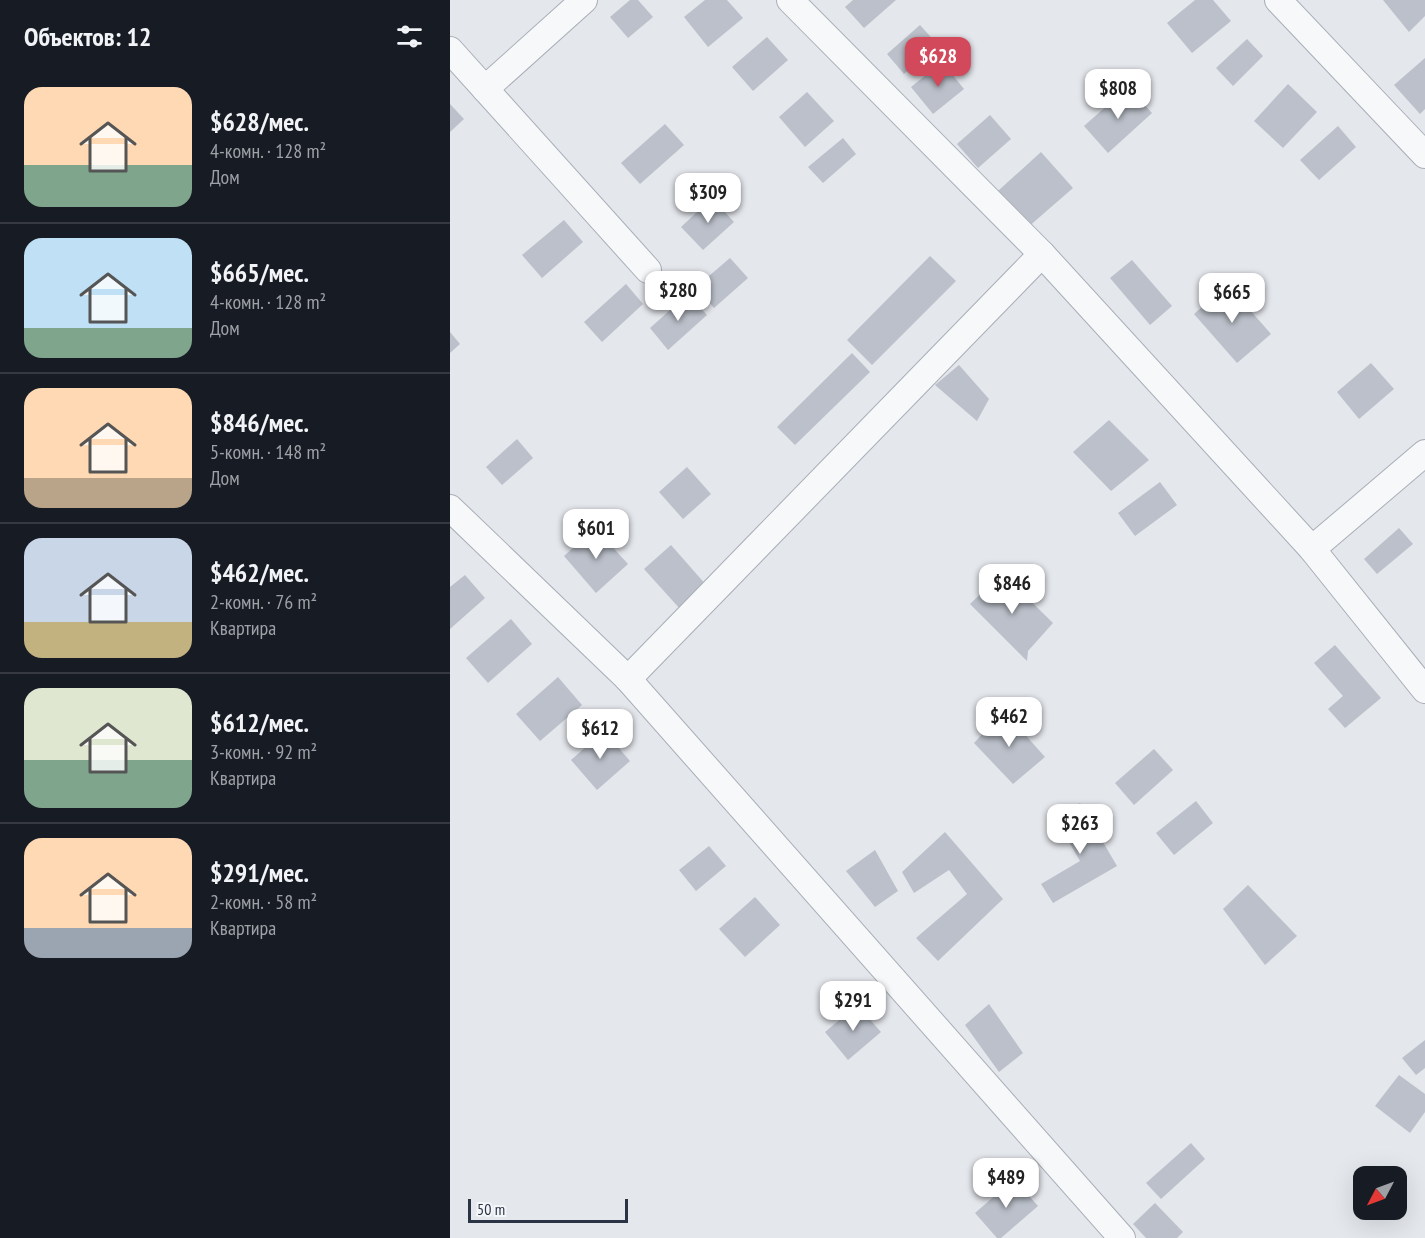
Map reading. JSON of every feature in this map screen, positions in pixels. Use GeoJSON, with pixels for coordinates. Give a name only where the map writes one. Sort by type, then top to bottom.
{"type":"FeatureCollection","features":[{"type":"Feature","properties":{"kind":"street"},"geometry":{"type":"LineString","coordinates":[[485,89],[584,0]]}},
{"type":"Feature","properties":{"kind":"street"},"geometry":{"type":"LineString","coordinates":[[790,0],[1042,254],[1312,549],[1425,690]]}},
{"type":"Feature","properties":{"kind":"street"},"geometry":{"type":"LineString","coordinates":[[1278,0],[1425,155]]}},
{"type":"Feature","properties":{"kind":"street"},"geometry":{"type":"LineString","coordinates":[[450,50],[648,270]]}},
{"type":"Feature","properties":{"kind":"street"},"geometry":{"type":"LineString","coordinates":[[628,679],[1042,254]]}},
{"type":"Feature","properties":{"kind":"street"},"geometry":{"type":"LineString","coordinates":[[1312,549],[1425,453]]}},
{"type":"Feature","properties":{"kind":"street"},"geometry":{"type":"LineString","coordinates":[[450,508],[628,679],[1122,1238]]}},
{"type":"Feature","properties":{"kind":"building"},"geometry":{"type":"Polygon","coordinates":[[[630,0],[638,0],[653,17],[628,38],[610,17],[630,0]]]}},
{"type":"Feature","properties":{"kind":"building"},"geometry":{"type":"Polygon","coordinates":[[[705,0],[727,0],[743,18],[708,47],[684,17],[705,0]]]}},
{"type":"Feature","properties":{"kind":"building"},"geometry":{"type":"Polygon","coordinates":[[[853,0],[896,0],[864,28],[845,7],[853,0]]]}},
{"type":"Feature","properties":{"kind":"building"},"geometry":{"type":"Polygon","coordinates":[[[1195,0],[1213,0],[1231,21],[1192,53],[1167,23],[1195,0]]]}},
{"type":"Feature","properties":{"kind":"building"},"geometry":{"type":"Polygon","coordinates":[[[1383,0],[1425,0],[1425,16],[1409,32],[1383,0]]]}},
{"type":"Feature","properties":{"kind":"building"},"geometry":{"type":"Polygon","coordinates":[[[920,25],[937,44],[904,74],[887,54],[920,25]]]}},
{"type":"Feature","properties":{"kind":"building"},"geometry":{"type":"Polygon","coordinates":[[[767,37],[788,60],[753,91],[732,67],[767,37]]]}},
{"type":"Feature","properties":{"kind":"building"},"geometry":{"type":"Polygon","coordinates":[[[1247,39],[1263,56],[1233,86],[1216,68],[1247,39]]]}},
{"type":"Feature","properties":{"kind":"building"},"geometry":{"type":"Polygon","coordinates":[[[1425,58],[1425,109],[1420,114],[1394,85],[1425,58]]]}},
{"type":"Feature","properties":{"kind":"building"},"geometry":{"type":"Polygon","coordinates":[[[942,62],[964,89],[933,114],[911,87],[942,62]]]}},
{"type":"Feature","properties":{"kind":"building"},"geometry":{"type":"Polygon","coordinates":[[[1288,84],[1317,112],[1283,148],[1254,121],[1288,84]]]}},
{"type":"Feature","properties":{"kind":"building"},"geometry":{"type":"Polygon","coordinates":[[[1128,87],[1152,113],[1108,153],[1084,126],[1128,87]]]}},
{"type":"Feature","properties":{"kind":"building"},"geometry":{"type":"Polygon","coordinates":[[[807,92],[834,121],[805,147],[779,117],[807,92]]]}},
{"type":"Feature","properties":{"kind":"building"},"geometry":{"type":"Polygon","coordinates":[[[450,104],[464,119],[450,132],[450,104]]]}},
{"type":"Feature","properties":{"kind":"building"},"geometry":{"type":"Polygon","coordinates":[[[990,115],[1011,139],[978,168],[957,144],[990,115]]]}},
{"type":"Feature","properties":{"kind":"building"},"geometry":{"type":"Polygon","coordinates":[[[665,124],[684,145],[640,184],[621,163],[665,124]]]}},
{"type":"Feature","properties":{"kind":"building"},"geometry":{"type":"Polygon","coordinates":[[[1338,126],[1356,147],[1319,180],[1300,160],[1338,126]]]}},
{"type":"Feature","properties":{"kind":"building"},"geometry":{"type":"Polygon","coordinates":[[[843,138],[856,154],[823,183],[808,167],[843,138]]]}},
{"type":"Feature","properties":{"kind":"building"},"geometry":{"type":"Polygon","coordinates":[[[1041,152],[1073,188],[1019,235],[988,200],[1041,152]]]}},
{"type":"Feature","properties":{"kind":"building"},"geometry":{"type":"Polygon","coordinates":[[[712,198],[734,222],[703,250],[681,227],[712,198]]]}},
{"type":"Feature","properties":{"kind":"building"},"geometry":{"type":"Polygon","coordinates":[[[564,220],[583,242],[542,278],[522,255],[564,220]]]}},
{"type":"Feature","properties":{"kind":"building"},"geometry":{"type":"Polygon","coordinates":[[[930,256],[956,281],[872,365],[847,340],[930,256]]]}},
{"type":"Feature","properties":{"kind":"building"},"geometry":{"type":"Polygon","coordinates":[[[730,258],[748,278],[714,308],[696,287],[730,258]]]}},
{"type":"Feature","properties":{"kind":"building"},"geometry":{"type":"Polygon","coordinates":[[[1132,260],[1172,306],[1150,325],[1110,278],[1132,260]]]}},
{"type":"Feature","properties":{"kind":"building"},"geometry":{"type":"Polygon","coordinates":[[[626,284],[643,304],[602,342],[584,322],[626,284]]]}},
{"type":"Feature","properties":{"kind":"building"},"geometry":{"type":"Polygon","coordinates":[[[1228,285],[1271,334],[1237,363],[1194,314],[1228,285]]]}},
{"type":"Feature","properties":{"kind":"building"},"geometry":{"type":"Polygon","coordinates":[[[688,294],[707,315],[668,350],[650,328],[688,294]]]}},
{"type":"Feature","properties":{"kind":"building"},"geometry":{"type":"Polygon","coordinates":[[[450,332],[460,344],[450,353],[450,332]]]}},
{"type":"Feature","properties":{"kind":"building"},"geometry":{"type":"Polygon","coordinates":[[[852,353],[870,372],[795,445],[777,427],[852,353]]]}},
{"type":"Feature","properties":{"kind":"building"},"geometry":{"type":"Polygon","coordinates":[[[1371,363],[1394,389],[1359,419],[1337,392],[1371,363]]]}},
{"type":"Feature","properties":{"kind":"building"},"geometry":{"type":"Polygon","coordinates":[[[959,365],[989,399],[977,421],[935,385],[959,365]]]}},
{"type":"Feature","properties":{"kind":"building"},"geometry":{"type":"Polygon","coordinates":[[[1109,420],[1149,460],[1111,491],[1073,452],[1109,420]]]}},
{"type":"Feature","properties":{"kind":"building"},"geometry":{"type":"Polygon","coordinates":[[[517,439],[533,458],[502,485],[486,467],[517,439]]]}},
{"type":"Feature","properties":{"kind":"building"},"geometry":{"type":"Polygon","coordinates":[[[687,467],[711,494],[683,519],[659,492],[687,467]]]}},
{"type":"Feature","properties":{"kind":"building"},"geometry":{"type":"Polygon","coordinates":[[[1160,482],[1177,505],[1135,536],[1118,513],[1160,482]]]}},
{"type":"Feature","properties":{"kind":"building"},"geometry":{"type":"Polygon","coordinates":[[[595,528],[628,564],[596,593],[564,556],[595,528]]]}},
{"type":"Feature","properties":{"kind":"building"},"geometry":{"type":"Polygon","coordinates":[[[1399,528],[1413,544],[1377,574],[1364,559],[1399,528]]]}},
{"type":"Feature","properties":{"kind":"building"},"geometry":{"type":"Polygon","coordinates":[[[671,545],[707,586],[681,610],[644,569],[671,545]]]}},
{"type":"Feature","properties":{"kind":"building"},"geometry":{"type":"Polygon","coordinates":[[[1002,573],[1053,623],[1028,651],[1027,661],[970,604],[1002,573]]]}},
{"type":"Feature","properties":{"kind":"building"},"geometry":{"type":"Polygon","coordinates":[[[465,575],[485,598],[450,629],[450,587],[465,575]]]}},
{"type":"Feature","properties":{"kind":"building"},"geometry":{"type":"Polygon","coordinates":[[[511,619],[532,644],[488,683],[466,658],[511,619]]]}},
{"type":"Feature","properties":{"kind":"building"},"geometry":{"type":"Polygon","coordinates":[[[1335,645],[1381,698],[1345,728],[1328,709],[1343,696],[1314,663],[1335,645]]]}},
{"type":"Feature","properties":{"kind":"building"},"geometry":{"type":"Polygon","coordinates":[[[558,677],[582,705],[540,741],[516,714],[558,677]]]}},
{"type":"Feature","properties":{"kind":"building"},"geometry":{"type":"Polygon","coordinates":[[[1004,711],[1045,757],[1013,784],[974,743],[1004,711]]]}},
{"type":"Feature","properties":{"kind":"building"},"geometry":{"type":"Polygon","coordinates":[[[604,731],[630,761],[597,790],[571,760],[604,731]]]}},
{"type":"Feature","properties":{"kind":"building"},"geometry":{"type":"Polygon","coordinates":[[[1154,749],[1173,770],[1134,805],[1115,783],[1154,749]]]}},
{"type":"Feature","properties":{"kind":"building"},"geometry":{"type":"Polygon","coordinates":[[[1196,801],[1213,823],[1174,855],[1156,833],[1196,801]]]}},
{"type":"Feature","properties":{"kind":"building"},"geometry":{"type":"Polygon","coordinates":[[[1080,803],[1117,866],[1053,903],[1041,884],[1080,861],[1055,818],[1080,803]]]}},
{"type":"Feature","properties":{"kind":"building"},"geometry":{"type":"Polygon","coordinates":[[[945,832],[1003,899],[938,961],[916,938],[967,894],[949,870],[914,893],[902,872],[945,832]]]}},
{"type":"Feature","properties":{"kind":"building"},"geometry":{"type":"Polygon","coordinates":[[[709,846],[726,866],[696,891],[679,870],[709,846]]]}},
{"type":"Feature","properties":{"kind":"building"},"geometry":{"type":"Polygon","coordinates":[[[875,850],[898,891],[875,907],[846,871],[875,850]]]}},
{"type":"Feature","properties":{"kind":"building"},"geometry":{"type":"Polygon","coordinates":[[[1248,885],[1297,936],[1265,965],[1223,909],[1248,885]]]}},
{"type":"Feature","properties":{"kind":"building"},"geometry":{"type":"Polygon","coordinates":[[[755,897],[780,925],[745,957],[719,929],[755,897]]]}},
{"type":"Feature","properties":{"kind":"building"},"geometry":{"type":"Polygon","coordinates":[[[989,1004],[1023,1053],[999,1072],[965,1025],[989,1004]]]}},
{"type":"Feature","properties":{"kind":"building"},"geometry":{"type":"Polygon","coordinates":[[[857,1005],[881,1032],[848,1060],[825,1032],[857,1005]]]}},
{"type":"Feature","properties":{"kind":"building"},"geometry":{"type":"Polygon","coordinates":[[[1425,1040],[1425,1068],[1416,1075],[1402,1058],[1425,1040]]]}},
{"type":"Feature","properties":{"kind":"building"},"geometry":{"type":"Polygon","coordinates":[[[1399,1075],[1425,1094],[1425,1112],[1410,1133],[1375,1106],[1399,1075]]]}},
{"type":"Feature","properties":{"kind":"building"},"geometry":{"type":"Polygon","coordinates":[[[1191,1143],[1205,1159],[1161,1199],[1146,1183],[1191,1143]]]}},
{"type":"Feature","properties":{"kind":"building"},"geometry":{"type":"Polygon","coordinates":[[[1014,1179],[1038,1206],[1001,1238],[997,1238],[975,1213],[1014,1179]]]}},
{"type":"Feature","properties":{"kind":"building"},"geometry":{"type":"Polygon","coordinates":[[[1155,1203],[1183,1232],[1177,1238],[1146,1238],[1133,1224],[1155,1203]]]}}]}
